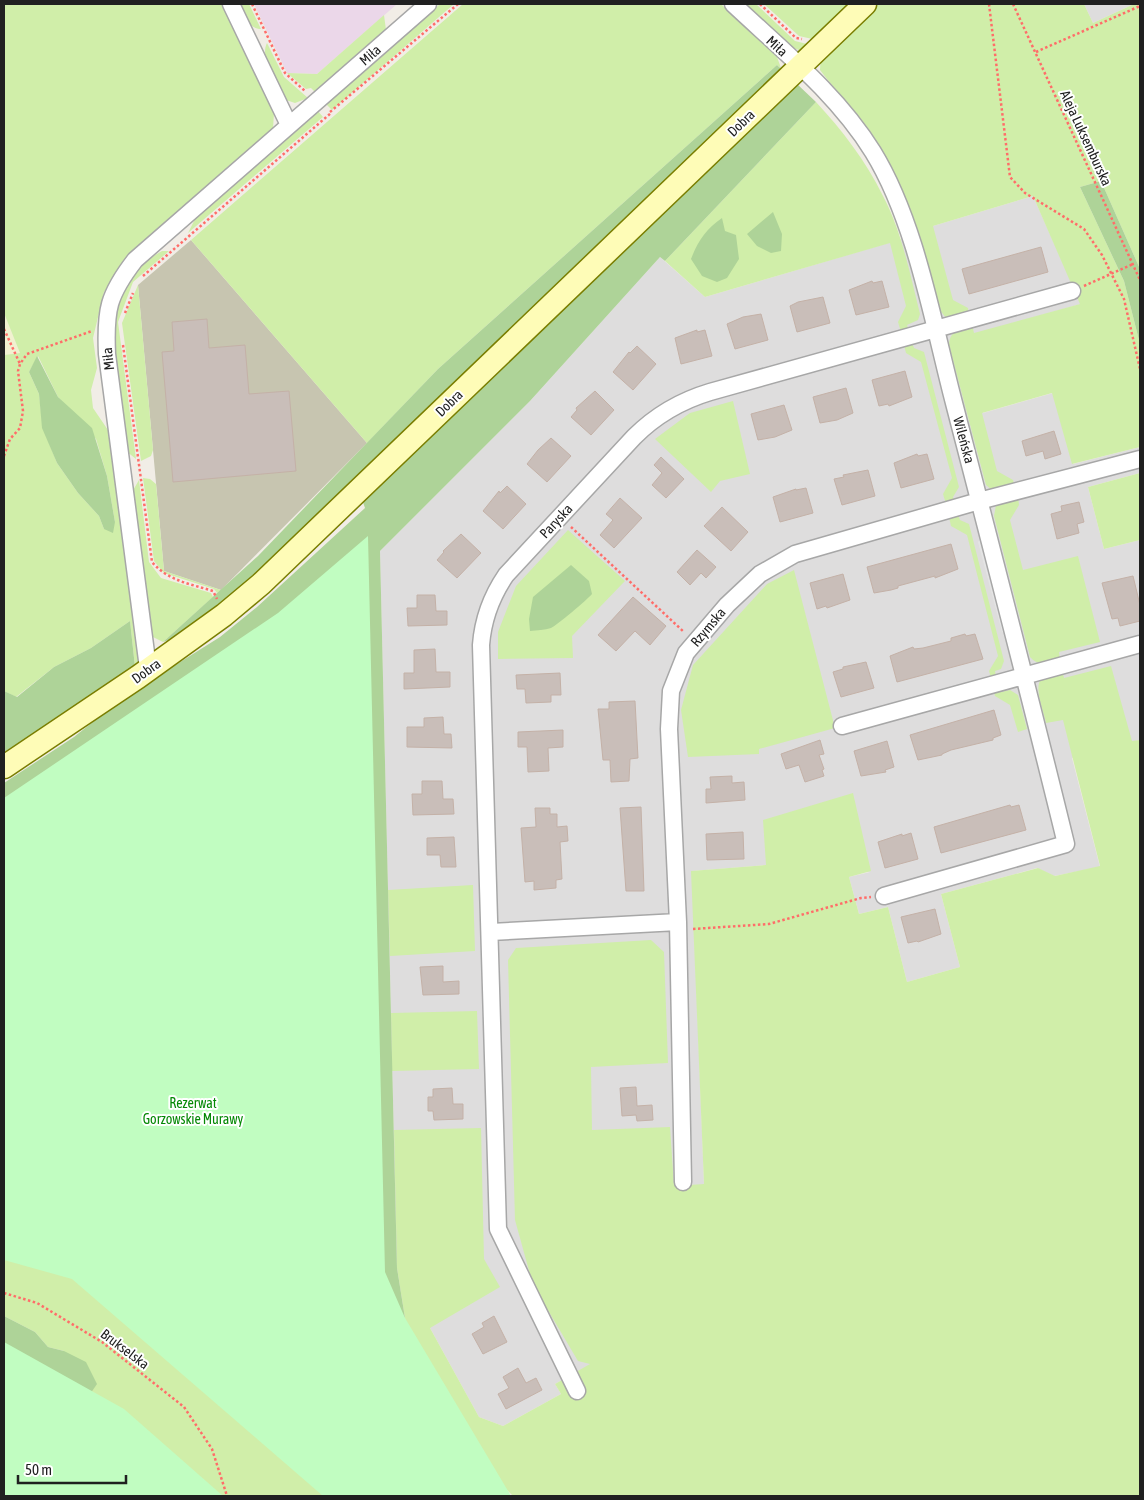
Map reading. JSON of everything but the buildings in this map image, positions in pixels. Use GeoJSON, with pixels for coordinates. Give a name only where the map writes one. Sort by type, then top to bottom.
{"type":"FeatureCollection","features":[{"type":"Feature","properties":{"kind":"street"},"geometry":{"type":"LineString","coordinates":[[231,4],[289,125]]}},
{"type":"Feature","properties":{"kind":"street","name":"Miła"},"geometry":{"type":"LineString","coordinates":[[148,668],[108,364],[113,325],[109,304],[120,280],[135,260],[428,4]]}},
{"type":"Feature","properties":{"kind":"street","name":"Miła"},"geometry":{"type":"LineString","coordinates":[[733,4],[800,67]]}},
{"type":"Feature","properties":{"kind":"street","name":"Dobra"},"geometry":{"type":"LineString","coordinates":[[4,767],[70,724],[224,615],[261,584],[865,4]]}},
{"type":"Feature","properties":{"kind":"street","name":"Wileńska"},"geometry":{"type":"LineString","coordinates":[[800,67],[847,116],[873,153],[887,177],[908,230],[1025,674],[1066,844],[884,896]]}},
{"type":"Feature","properties":{"kind":"street","name":"Paryska"},"geometry":{"type":"LineString","coordinates":[[577,1391],[498,1229],[482,655],[483,627],[492,597],[506,575],[644,427],[681,402],[710,392],[1072,292]]}},
{"type":"Feature","properties":{"kind":"street","name":"Rzymska"},"geometry":{"type":"LineString","coordinates":[[683,1182],[678,926],[669,703],[679,666],[694,642],[748,583],[777,563],[804,551],[979,501],[1140,459]]}},
{"type":"Feature","properties":{"kind":"street"},"geometry":{"type":"LineString","coordinates":[[842,726],[1025,674],[1140,644]]}},
{"type":"Feature","properties":{"kind":"street"},"geometry":{"type":"LineString","coordinates":[[491,932],[678,926]]}},
{"type":"Feature","properties":{"kind":"path"},"geometry":{"type":"LineString","coordinates":[[760,4],[796,38],[814,42],[821,46]]}},
{"type":"Feature","properties":{"kind":"path"},"geometry":{"type":"LineString","coordinates":[[989,4],[1010,177],[1025,192],[1084,229],[1102,255],[1124,300],[1140,369]]}},
{"type":"Feature","properties":{"kind":"path","name":"Aleja Luksemburska"},"geometry":{"type":"LineString","coordinates":[[1013,4],[1140,280]]}},
{"type":"Feature","properties":{"kind":"path"},"geometry":{"type":"LineString","coordinates":[[1036,52],[1140,6]]}},
{"type":"Feature","properties":{"kind":"path"},"geometry":{"type":"LineString","coordinates":[[137,281],[331,113]]}},
{"type":"Feature","properties":{"kind":"path"},"geometry":{"type":"LineString","coordinates":[[1072,292],[1133,264]]}},
{"type":"Feature","properties":{"kind":"path"},"geometry":{"type":"LineString","coordinates":[[4,456],[10,439],[20,428],[23,411],[18,372],[20,364],[27,354],[113,325],[134,290]]}},
{"type":"Feature","properties":{"kind":"path"},"geometry":{"type":"LineString","coordinates":[[4,329],[20,364]]}},
{"type":"Feature","properties":{"kind":"path"},"geometry":{"type":"LineString","coordinates":[[123,344],[152,562],[161,572],[172,578],[213,591],[224,615]]}},
{"type":"Feature","properties":{"kind":"path"},"geometry":{"type":"LineString","coordinates":[[560,517],[694,642]]}},
{"type":"Feature","properties":{"kind":"path"},"geometry":{"type":"LineString","coordinates":[[678,926],[769,924],[861,898],[884,896]]}},
{"type":"Feature","properties":{"kind":"path","name":"Brukselska"},"geometry":{"type":"LineString","coordinates":[[4,1294],[37,1303],[102,1342],[184,1408],[212,1449],[227,1496]]}},
{"type":"Feature","properties":{"kind":"shaded area"},"geometry":{"type":"Polygon","coordinates":[[[254,4],[397,4],[317,74],[287,73],[254,4]]]}},
{"type":"Feature","properties":{"kind":"shaded area"},"geometry":{"type":"Polygon","coordinates":[[[1084,4],[1134,4],[1093,23],[1084,4]]]}},
{"type":"Feature","properties":{"kind":"shaded area"},"geometry":{"type":"Polygon","coordinates":[[[1033,196],[1081,304],[974,334],[983,413],[1053,393],[1073,464],[1140,447],[1140,473],[1088,487],[1104,549],[1140,540],[1140,740],[1072,758],[1100,867],[1054,876],[1037,868],[941,894],[960,967],[907,982],[888,907],[859,914],[849,877],[870,872],[766,865],[692,871],[704,1184],[652,1331],[555,1384],[561,1394],[503,1426],[479,1417],[397,1268],[380,551],[530,401],[660,257],[705,297],[919,234],[933,226],[1033,196]]]}},
{"type":"Feature","properties":{"kind":"shaded area"},"geometry":{"type":"Polygon","coordinates":[[[191,240],[367,443],[221,590],[164,571],[138,285],[191,240]]]}},
{"type":"Feature","properties":{"kind":"shaded area"},"geometry":{"type":"Polygon","coordinates":[[[983,535],[1009,636],[1002,632],[978,542],[983,535]]]}},
{"type":"Feature","properties":{"kind":"green space"},"geometry":{"type":"Polygon","coordinates":[[[4,4],[222,4],[274,113],[273,129],[131,254],[104,292],[93,338],[97,368],[91,390],[93,408],[108,430],[140,663],[135,667],[130,621],[91,648],[54,667],[16,697],[4,691],[4,355],[20,353],[4,313],[4,4]],[[38,356],[29,372],[39,394],[43,428],[57,463],[78,493],[99,516],[104,529],[115,522],[107,476],[96,439],[58,397],[38,356]]]}},
{"type":"Feature","properties":{"kind":"green space"},"geometry":{"type":"Polygon","coordinates":[[[240,4],[249,4],[261,29],[250,24],[240,4]]]}},
{"type":"Feature","properties":{"kind":"green space"},"geometry":{"type":"Polygon","coordinates":[[[440,4],[454,4],[332,110],[325,103],[440,4]]]}},
{"type":"Feature","properties":{"kind":"green space"},"geometry":{"type":"Polygon","coordinates":[[[463,4],[721,4],[777,57],[781,68],[777,65],[438,369],[367,443],[191,240],[463,4]]]}},
{"type":"Feature","properties":{"kind":"green space"},"geometry":{"type":"Polygon","coordinates":[[[745,4],[756,4],[795,41],[811,45],[799,50],[790,47],[745,4]]]}},
{"type":"Feature","properties":{"kind":"green space"},"geometry":{"type":"Polygon","coordinates":[[[764,4],[850,4],[817,40],[799,36],[764,4]]]}},
{"type":"Feature","properties":{"kind":"green space"},"geometry":{"type":"Polygon","coordinates":[[[876,4],[1084,4],[1093,23],[1134,4],[1140,4],[1140,269],[1101,181],[1080,187],[1124,281],[1140,344],[1140,447],[1072,464],[1052,393],[982,413],[997,471],[1013,480],[1015,487],[992,490],[986,485],[949,345],[951,336],[956,331],[972,325],[974,333],[1080,304],[1033,196],[933,226],[953,300],[968,308],[969,315],[946,318],[939,309],[914,223],[898,182],[877,142],[864,123],[820,70],[826,51],[833,42],[876,4]]]}},
{"type":"Feature","properties":{"kind":"green space"},"geometry":{"type":"Polygon","coordinates":[[[384,15],[386,30],[315,92],[311,88],[306,89],[287,73],[317,74],[384,15]]]}},
{"type":"Feature","properties":{"kind":"green space"},"geometry":{"type":"Polygon","coordinates":[[[267,43],[284,77],[308,98],[295,103],[286,100],[267,64],[265,49],[267,43]]]}},
{"type":"Feature","properties":{"kind":"green space","name":"Rezerwat Gorzowskie Murawy"},"geometry":{"type":"Polygon","coordinates":[[[777,65],[816,102],[665,261],[660,257],[530,401],[380,551],[397,1268],[405,1318],[4,1005],[4,783],[74,737],[123,698],[220,637],[257,607],[365,508],[357,485],[188,633],[163,642],[258,556],[438,369],[777,65]]]}},
{"type":"Feature","properties":{"kind":"green space"},"geometry":{"type":"Polygon","coordinates":[[[816,102],[861,158],[890,210],[905,253],[920,314],[918,320],[907,325],[909,330],[901,332],[898,322],[906,306],[890,243],[705,297],[665,261],[816,102]]]}},
{"type":"Feature","properties":{"kind":"green space"},"geometry":{"type":"Polygon","coordinates":[[[317,110],[323,117],[188,233],[195,219],[207,207],[317,110]]]}},
{"type":"Feature","properties":{"kind":"green space"},"geometry":{"type":"Polygon","coordinates":[[[1101,181],[1140,269],[1140,344],[1124,281],[1080,187],[1101,181]]]}},
{"type":"Feature","properties":{"kind":"green space"},"geometry":{"type":"Polygon","coordinates":[[[773,212],[782,234],[781,251],[771,253],[757,246],[747,234],[773,212]]]}},
{"type":"Feature","properties":{"kind":"green space"},"geometry":{"type":"Polygon","coordinates":[[[722,218],[725,231],[736,235],[739,259],[727,278],[717,282],[702,276],[691,259],[703,236],[722,218]]]}},
{"type":"Feature","properties":{"kind":"green space"},"geometry":{"type":"Polygon","coordinates":[[[162,251],[169,251],[133,282],[118,322],[136,459],[126,451],[118,397],[114,340],[117,314],[125,289],[139,268],[162,251]]]}},
{"type":"Feature","properties":{"kind":"green space"},"geometry":{"type":"Polygon","coordinates":[[[138,285],[153,450],[151,456],[141,461],[122,323],[138,285]]]}},
{"type":"Feature","properties":{"kind":"green space"},"geometry":{"type":"Polygon","coordinates":[[[4,313],[20,353],[4,355],[4,313]]]}},
{"type":"Feature","properties":{"kind":"green space"},"geometry":{"type":"Polygon","coordinates":[[[912,343],[914,348],[924,352],[959,487],[953,497],[954,501],[946,504],[943,494],[952,478],[921,362],[906,353],[904,345],[912,343]]]}},
{"type":"Feature","properties":{"kind":"green space"},"geometry":{"type":"Polygon","coordinates":[[[37,356],[58,397],[92,428],[107,476],[115,522],[113,533],[104,529],[99,516],[78,493],[57,463],[42,428],[39,394],[29,372],[37,356]]]}},
{"type":"Feature","properties":{"kind":"green space"},"geometry":{"type":"Polygon","coordinates":[[[733,401],[750,474],[720,481],[711,492],[655,439],[690,413],[733,401]]]}},
{"type":"Feature","properties":{"kind":"green space"},"geometry":{"type":"Polygon","coordinates":[[[1140,473],[1140,540],[1104,549],[1088,487],[1140,473]]]}},
{"type":"Feature","properties":{"kind":"green space"},"geometry":{"type":"Polygon","coordinates":[[[143,478],[150,479],[156,484],[164,571],[221,590],[217,593],[214,589],[164,573],[154,561],[143,478]]]}},
{"type":"Feature","properties":{"kind":"green space"},"geometry":{"type":"Polygon","coordinates":[[[139,480],[149,562],[161,578],[211,593],[213,597],[163,642],[153,637],[150,630],[132,492],[139,480]]]}},
{"type":"Feature","properties":{"kind":"green space"},"geometry":{"type":"Polygon","coordinates":[[[1018,497],[1019,505],[1010,520],[1023,570],[1078,556],[1100,642],[1059,652],[1060,659],[1048,663],[1037,662],[1030,657],[994,516],[996,505],[1018,497]]]}},
{"type":"Feature","properties":{"kind":"green space"},"geometry":{"type":"Polygon","coordinates":[[[958,515],[960,520],[969,524],[1004,661],[1001,669],[995,671],[996,676],[991,678],[989,671],[998,656],[967,535],[951,526],[949,517],[958,515]]]}},
{"type":"Feature","properties":{"kind":"green space"},"geometry":{"type":"Polygon","coordinates":[[[568,530],[625,581],[572,636],[573,658],[498,659],[498,632],[516,586],[568,530]]]}},
{"type":"Feature","properties":{"kind":"green space","name":"Rezerwat Gorzowskie Murawy"},"geometry":{"type":"Polygon","coordinates":[[[368,536],[385,1272],[405,1318],[511,1496],[323,1496],[72,1279],[4,1260],[4,798],[278,613],[368,536]]]}},
{"type":"Feature","properties":{"kind":"green space"},"geometry":{"type":"Polygon","coordinates":[[[571,565],[589,581],[592,594],[551,628],[530,631],[529,619],[533,597],[571,565]]]}},
{"type":"Feature","properties":{"kind":"green space"},"geometry":{"type":"Polygon","coordinates":[[[794,570],[835,728],[759,749],[759,754],[688,757],[681,710],[693,665],[767,584],[794,570]]]}},
{"type":"Feature","properties":{"kind":"green space"},"geometry":{"type":"Polygon","coordinates":[[[130,621],[135,667],[66,715],[4,752],[4,691],[17,697],[54,667],[91,648],[130,621]]]}},
{"type":"Feature","properties":{"kind":"green space"},"geometry":{"type":"Polygon","coordinates":[[[1111,666],[1132,741],[1140,740],[1140,1496],[513,1496],[499,1482],[451,1496],[73,1496],[64,1351],[48,1347],[35,1332],[4,1316],[4,1005],[405,1318],[397,1268],[394,1130],[481,1128],[484,1259],[500,1287],[430,1328],[479,1417],[503,1426],[561,1394],[555,1384],[590,1364],[578,1361],[533,1285],[515,1220],[508,960],[516,948],[651,940],[664,952],[668,1063],[591,1067],[592,1130],[670,1127],[674,1186],[704,1184],[691,871],[766,865],[763,820],[853,793],[871,871],[849,877],[859,914],[888,907],[907,982],[960,967],[941,894],[1038,868],[1055,876],[1100,866],[1063,720],[1046,723],[1039,686],[1043,677],[1062,670],[1064,678],[1111,666]]]}},
{"type":"Feature","properties":{"kind":"green space"},"geometry":{"type":"Polygon","coordinates":[[[999,688],[1001,692],[1010,690],[1018,695],[1027,729],[1018,732],[1010,705],[995,696],[993,689],[999,688]]]}},
{"type":"Feature","properties":{"kind":"green space"},"geometry":{"type":"Polygon","coordinates":[[[473,885],[475,951],[390,956],[388,890],[473,885]]]}},
{"type":"Feature","properties":{"kind":"green space"},"geometry":{"type":"Polygon","coordinates":[[[477,1011],[479,1069],[392,1071],[391,1013],[477,1011]]]}},
{"type":"Feature","properties":{"kind":"green space"},"geometry":{"type":"Polygon","coordinates":[[[4,1316],[35,1332],[48,1347],[64,1351],[86,1362],[97,1384],[75,1416],[4,1496],[4,1316]]]}},
{"type":"Feature","properties":{"kind":"green space"},"geometry":{"type":"Polygon","coordinates":[[[4,1342],[124,1409],[223,1496],[4,1496],[4,1342]]]}}]}
